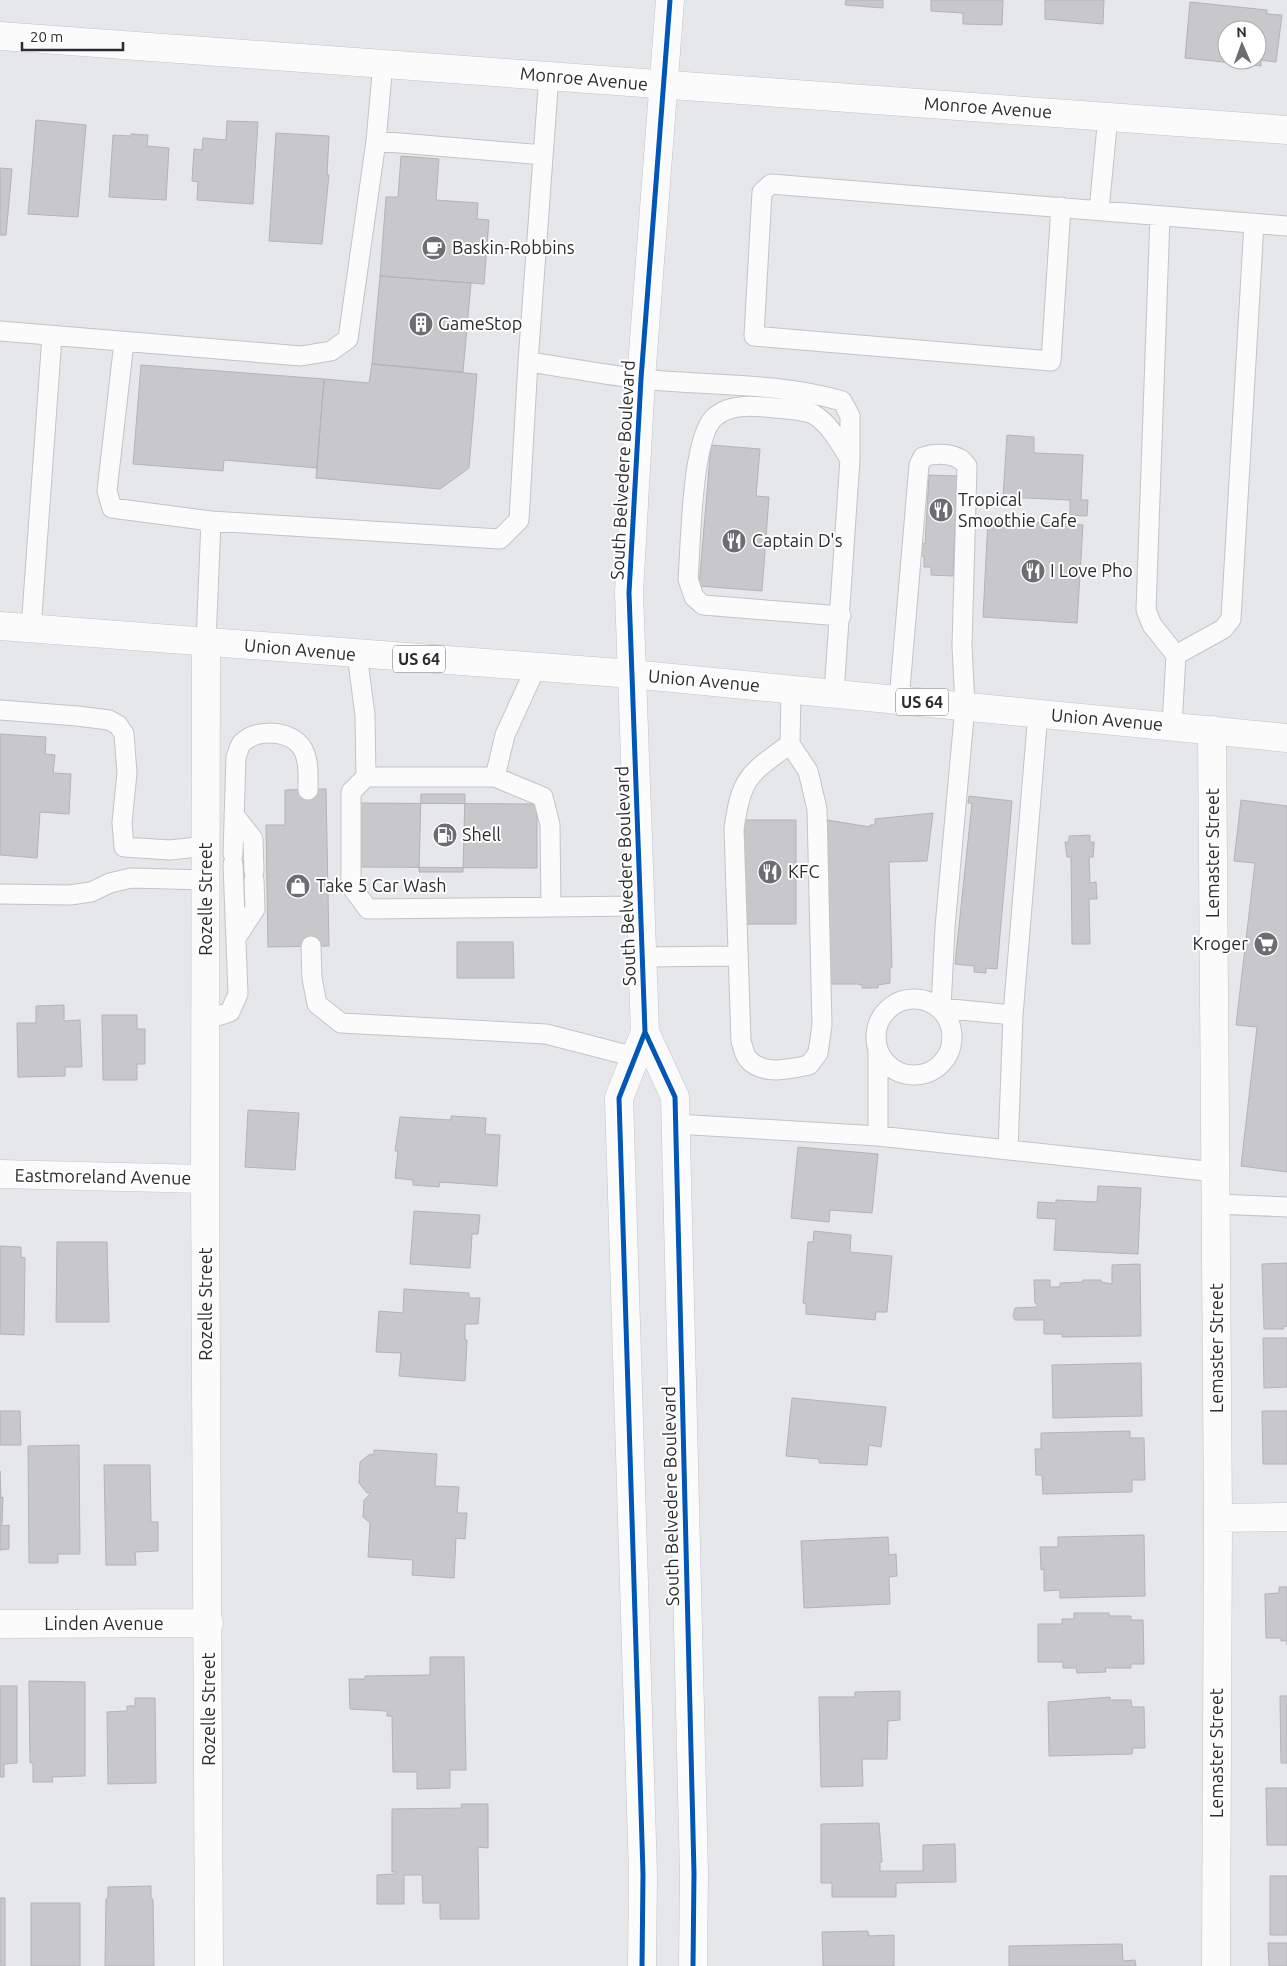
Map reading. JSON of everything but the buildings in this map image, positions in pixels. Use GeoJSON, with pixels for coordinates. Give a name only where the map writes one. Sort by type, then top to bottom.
{"type":"FeatureCollection","features":[{"type":"Feature","properties":{"kind":"street","name":"South Belvedere Boulevard"},"geometry":{"type":"LineString","coordinates":[[642,1966],[643,1874],[618,1098],[645,1032],[630,593],[641,379],[670,0]]}},
{"type":"Feature","properties":{"kind":"street","name":"Monroe Avenue"},"geometry":{"type":"LineString","coordinates":[[0,36],[549,75],[662,86],[1287,130]]}},
{"type":"Feature","properties":{"kind":"street","name":"Union Avenue"},"geometry":{"type":"LineString","coordinates":[[0,626],[632,674],[1287,738]]}},
{"type":"Feature","properties":{"kind":"street","name":"Rozelle Street"},"geometry":{"type":"LineString","coordinates":[[206,642],[205,1020],[209,1966]]}},
{"type":"Feature","properties":{"kind":"street","name":"Lemaster Street"},"geometry":{"type":"LineString","coordinates":[[1212,730],[1218,1518],[1216,1966]]}},
{"type":"Feature","properties":{"kind":"street","name":"South Belvedere Boulevard"},"geometry":{"type":"LineString","coordinates":[[645,1032],[675,1097],[694,1873],[693,1966]]}},
{"type":"Feature","properties":{"kind":"street","name":"Eastmoreland Avenue"},"geometry":{"type":"LineString","coordinates":[[0,1174],[206,1180]]}},
{"type":"Feature","properties":{"kind":"street"},"geometry":{"type":"LineString","coordinates":[[1218,1518],[1287,1516]]}},
{"type":"Feature","properties":{"kind":"street","name":"Linden Avenue"},"geometry":{"type":"LineString","coordinates":[[0,1624],[209,1623]]}},
{"type":"Feature","properties":{"kind":"lane"},"geometry":{"type":"LineString","coordinates":[[0,332],[301,356],[330,351],[348,339],[376,141],[383,63]]}},
{"type":"Feature","properties":{"kind":"lane"},"geometry":{"type":"LineString","coordinates":[[124,342],[107,491],[112,508],[211,521],[500,539],[519,520],[528,362],[549,75]]}},
{"type":"Feature","properties":{"kind":"lane"},"geometry":{"type":"LineString","coordinates":[[1099,210],[1108,116]]}},
{"type":"Feature","properties":{"kind":"lane"},"geometry":{"type":"LineString","coordinates":[[376,141],[543,155]]}},
{"type":"Feature","properties":{"kind":"lane"},"geometry":{"type":"LineString","coordinates":[[1061,207],[1051,361],[754,336],[762,192],[772,184],[1099,210],[1287,226]]}},
{"type":"Feature","properties":{"kind":"lane"},"geometry":{"type":"LineString","coordinates":[[1160,216],[1146,610],[1152,625],[1176,654],[1172,726]]}},
{"type":"Feature","properties":{"kind":"lane"},"geometry":{"type":"LineString","coordinates":[[1176,654],[1223,629],[1231,620],[1254,223]]}},
{"type":"Feature","properties":{"kind":"lane"},"geometry":{"type":"LineString","coordinates":[[31,629],[52,336]]}},
{"type":"Feature","properties":{"kind":"lane"},"geometry":{"type":"LineString","coordinates":[[528,362],[641,379],[766,386],[819,394],[842,401],[850,416],[850,459],[841,616],[834,693]]}},
{"type":"Feature","properties":{"kind":"lane"},"geometry":{"type":"LineString","coordinates":[[841,616],[703,605],[694,597],[688,579],[698,452],[706,425],[716,415],[734,407],[776,408],[812,414],[837,438],[850,459]]}},
{"type":"Feature","properties":{"kind":"lane"},"geometry":{"type":"LineString","coordinates":[[878,1051],[885,1063],[895,1071],[919,1076],[931,1072],[941,1065],[953,1044],[953,1032],[949,1019],[941,1008],[944,928],[965,706],[962,646],[967,466],[963,460],[947,456],[931,454],[923,457],[919,465],[899,700]]}},
{"type":"Feature","properties":{"kind":"lane"},"geometry":{"type":"LineString","coordinates":[[206,642],[211,521]]}},
{"type":"Feature","properties":{"kind":"lane"},"geometry":{"type":"LineString","coordinates":[[357,654],[365,715],[366,776]]}},
{"type":"Feature","properties":{"kind":"lane"},"geometry":{"type":"LineString","coordinates":[[495,776],[505,735],[536,667]]}},
{"type":"Feature","properties":{"kind":"lane"},"geometry":{"type":"LineString","coordinates":[[790,744],[753,771],[743,788],[737,804],[734,829],[741,1041],[748,1059],[760,1068],[786,1070],[809,1065],[818,1053],[822,1025],[817,809],[808,771],[790,744],[791,689]]}},
{"type":"Feature","properties":{"kind":"lane"},"geometry":{"type":"LineString","coordinates":[[0,710],[109,720],[118,725],[124,734],[127,773],[122,823],[125,880]]}},
{"type":"Feature","properties":{"kind":"lane"},"geometry":{"type":"LineString","coordinates":[[1008,1150],[1013,1015],[1038,713]]}},
{"type":"Feature","properties":{"kind":"lane"},"geometry":{"type":"LineString","coordinates":[[205,1020],[230,1012],[238,994],[233,859],[236,758],[241,744],[256,735],[276,733],[297,742],[308,761],[308,790]]}},
{"type":"Feature","properties":{"kind":"lane"},"geometry":{"type":"LineString","coordinates":[[551,906],[550,825],[543,797],[495,776],[366,776],[350,792],[351,886],[368,910],[640,906]]}},
{"type":"Feature","properties":{"kind":"lane"},"geometry":{"type":"LineString","coordinates":[[234,815],[253,839],[255,909],[236,938]]}},
{"type":"Feature","properties":{"kind":"lane"},"geometry":{"type":"LineString","coordinates":[[124,847],[170,850],[206,846]]}},
{"type":"Feature","properties":{"kind":"lane"},"geometry":{"type":"LineString","coordinates":[[0,894],[70,895],[91,892],[110,882],[150,878],[206,880]]}},
{"type":"Feature","properties":{"kind":"lane"},"geometry":{"type":"LineString","coordinates":[[311,946],[312,978],[317,1004],[341,1023],[546,1034],[636,1057]]}},
{"type":"Feature","properties":{"kind":"lane"},"geometry":{"type":"LineString","coordinates":[[643,957],[737,956]]}},
{"type":"Feature","properties":{"kind":"lane"},"geometry":{"type":"LineString","coordinates":[[878,1136],[877,1026],[883,1014],[893,1005],[905,1000],[918,999],[941,1008],[1013,1015]]}},
{"type":"Feature","properties":{"kind":"lane"},"geometry":{"type":"LineString","coordinates":[[676,1124],[878,1136],[1215,1172]]}},
{"type":"Feature","properties":{"kind":"lane"},"geometry":{"type":"LineString","coordinates":[[1216,1204],[1287,1207]]}},
{"type":"Feature","properties":{"kind":"cycle path"},"geometry":{"type":"LineString","coordinates":[[670,0],[641,379],[629,593],[645,1032],[675,1097],[694,1873],[693,1966]]}},
{"type":"Feature","properties":{"kind":"cycle path"},"geometry":{"type":"LineString","coordinates":[[642,1966],[643,1874],[619,1098],[645,1032]]}},
{"type":"Feature","properties":{"kind":"place","name":"Baskin-Robbins"},"geometry":{"type":"Point","coordinates":[434,248]}},
{"type":"Feature","properties":{"kind":"place","name":"GameStop"},"geometry":{"type":"Point","coordinates":[421,324]}},
{"type":"Feature","properties":{"kind":"place","name":"Tropical Smoothie Cafe"},"geometry":{"type":"Point","coordinates":[941,510]}},
{"type":"Feature","properties":{"kind":"place","name":"Captain D's"},"geometry":{"type":"Point","coordinates":[734,541]}},
{"type":"Feature","properties":{"kind":"place","name":"I Love Pho"},"geometry":{"type":"Point","coordinates":[1033,571]}},
{"type":"Feature","properties":{"kind":"place","name":"Shell"},"geometry":{"type":"Point","coordinates":[445,835]}},
{"type":"Feature","properties":{"kind":"place","name":"KFC"},"geometry":{"type":"Point","coordinates":[770,872]}},
{"type":"Feature","properties":{"kind":"place","name":"Take 5 Car Wash"},"geometry":{"type":"Point","coordinates":[298,886]}},
{"type":"Feature","properties":{"kind":"place","name":"Kroger"},"geometry":{"type":"Point","coordinates":[1266,944]}}]}
